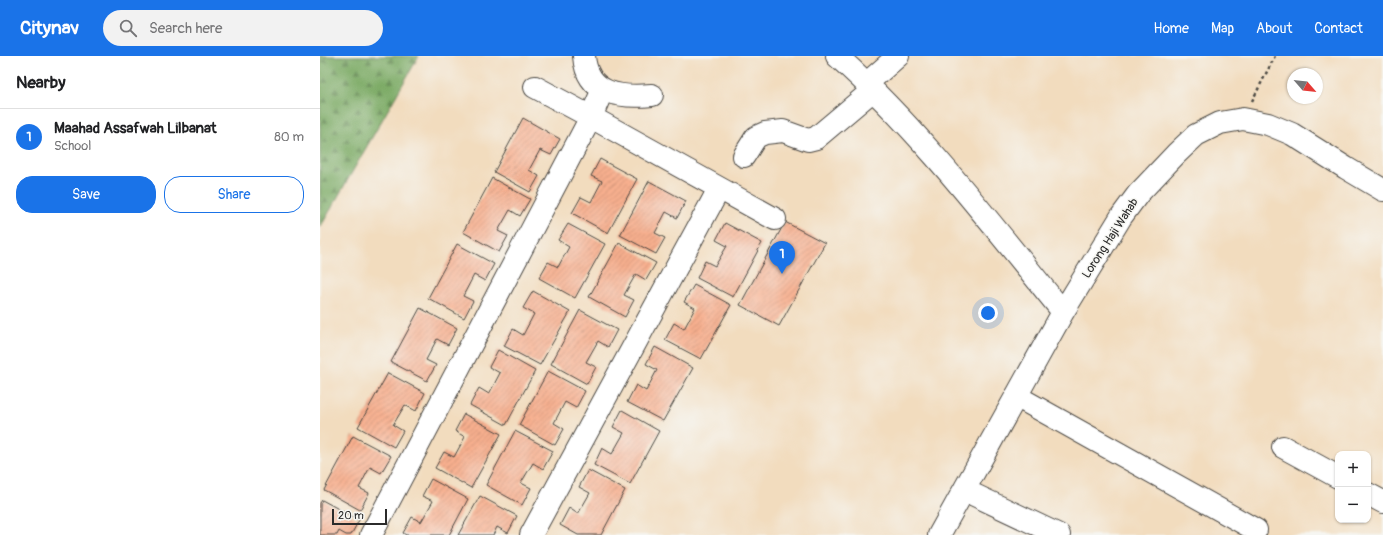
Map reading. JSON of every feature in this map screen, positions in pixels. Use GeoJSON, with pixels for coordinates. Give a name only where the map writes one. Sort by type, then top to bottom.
{"type":"FeatureCollection","features":[{"type":"Feature","properties":{"kind":"street"},"geometry":{"type":"LineString","coordinates":[[584,56],[585,68],[593,82],[603,89],[618,95],[632,97],[652,95]]}},
{"type":"Feature","properties":{"kind":"street"},"geometry":{"type":"LineString","coordinates":[[837,56],[870,87],[928,147],[1063,312]]}},
{"type":"Feature","properties":{"kind":"street"},"geometry":{"type":"LineString","coordinates":[[744,156],[756,137],[765,133],[783,132],[808,140],[816,138],[870,87],[898,56]]}},
{"type":"Feature","properties":{"kind":"street"},"geometry":{"type":"LineString","coordinates":[[535,87],[775,219]]}},
{"type":"Feature","properties":{"kind":"street"},"geometry":{"type":"LineString","coordinates":[[371,535],[591,117],[603,89]]}},
{"type":"Feature","properties":{"kind":"street","name":"Lorong Haji Wahab"},"geometry":{"type":"LineString","coordinates":[[939,535],[1063,312],[1121,217],[1138,194],[1196,135],[1220,123],[1243,119],[1268,124],[1292,134],[1383,190]]}},
{"type":"Feature","properties":{"kind":"street"},"geometry":{"type":"LineString","coordinates":[[531,535],[719,189]]}},
{"type":"Feature","properties":{"kind":"street"},"geometry":{"type":"LineString","coordinates":[[1016,396],[1256,530]]}},
{"type":"Feature","properties":{"kind":"street"},"geometry":{"type":"LineString","coordinates":[[1283,447],[1335,475]]}},
{"type":"Feature","properties":{"kind":"street"},"geometry":{"type":"LineString","coordinates":[[964,490],[1059,535]]}},
{"type":"Feature","properties":{"kind":"street"},"geometry":{"type":"LineString","coordinates":[[1371,496],[1383,502]]}},
{"type":"Feature","properties":{"kind":"path"},"geometry":{"type":"LineString","coordinates":[[1243,119],[1275,56]]}},
{"type":"Feature","properties":{"kind":"green space"},"geometry":{"type":"Polygon","coordinates":[[[320,56],[419,56],[320,228],[320,56]]]}},
{"type":"Feature","properties":{"kind":"building"},"geometry":{"type":"Polygon","coordinates":[[[523,118],[560,139],[551,155],[540,150],[529,170],[539,176],[530,192],[494,172],[523,118]]]}},
{"type":"Feature","properties":{"kind":"building"},"geometry":{"type":"Polygon","coordinates":[[[600,159],[637,179],[608,233],[572,213],[581,197],[591,202],[602,181],[591,176],[600,159]]]}},
{"type":"Feature","properties":{"kind":"building"},"geometry":{"type":"Polygon","coordinates":[[[492,178],[530,199],[520,216],[510,210],[498,231],[508,236],[499,252],[463,232],[492,178]]]}},
{"type":"Feature","properties":{"kind":"building"},"geometry":{"type":"Polygon","coordinates":[[[649,181],[686,201],[677,218],[666,212],[655,233],[665,238],[656,254],[620,235],[649,181]]]}},
{"type":"Feature","properties":{"kind":"building"},"geometry":{"type":"Polygon","coordinates":[[[785,222],[825,243],[779,326],[740,305],[785,222]]]}},
{"type":"Feature","properties":{"kind":"building"},"geometry":{"type":"Polygon","coordinates":[[[725,223],[762,243],[733,297],[697,278],[705,261],[715,266],[727,246],[716,240],[725,223]]]}},
{"type":"Feature","properties":{"kind":"building"},"geometry":{"type":"Polygon","coordinates":[[[568,224],[605,244],[575,298],[539,278],[548,262],[558,267],[569,247],[558,240],[568,224]]]}},
{"type":"Feature","properties":{"kind":"building"},"geometry":{"type":"Polygon","coordinates":[[[619,243],[656,263],[646,280],[636,274],[624,295],[634,300],[625,317],[589,297],[619,243]]]}},
{"type":"Feature","properties":{"kind":"building"},"geometry":{"type":"Polygon","coordinates":[[[457,244],[494,264],[485,281],[474,275],[463,296],[473,301],[464,318],[428,298],[457,244]]]}},
{"type":"Feature","properties":{"kind":"building"},"geometry":{"type":"Polygon","coordinates":[[[694,285],[731,305],[701,359],[665,340],[674,323],[684,329],[695,308],[684,302],[694,285]]]}},
{"type":"Feature","properties":{"kind":"building"},"geometry":{"type":"Polygon","coordinates":[[[533,291],[570,312],[540,365],[504,346],[513,329],[523,335],[534,314],[523,308],[533,291]]]}},
{"type":"Feature","properties":{"kind":"building"},"geometry":{"type":"Polygon","coordinates":[[[420,308],[457,328],[448,345],[437,339],[426,360],[436,365],[427,381],[391,362],[420,308]]]}},
{"type":"Feature","properties":{"kind":"building"},"geometry":{"type":"Polygon","coordinates":[[[580,310],[617,330],[608,347],[598,341],[586,362],[596,367],[587,384],[551,364],[580,310]]]}},
{"type":"Feature","properties":{"kind":"building"},"geometry":{"type":"Polygon","coordinates":[[[655,347],[693,368],[663,421],[627,402],[636,385],[646,391],[657,370],[646,364],[655,347]]]}},
{"type":"Feature","properties":{"kind":"building"},"geometry":{"type":"Polygon","coordinates":[[[498,350],[535,371],[506,425],[470,405],[479,388],[489,394],[500,373],[489,367],[498,350]]]}},
{"type":"Feature","properties":{"kind":"building"},"geometry":{"type":"Polygon","coordinates":[[[548,371],[585,391],[576,408],[565,402],[554,423],[564,429],[555,445],[519,425],[548,371]]]}},
{"type":"Feature","properties":{"kind":"building"},"geometry":{"type":"Polygon","coordinates":[[[388,373],[425,393],[416,411],[405,405],[393,425],[403,431],[394,447],[358,427],[388,373]]]}},
{"type":"Feature","properties":{"kind":"building"},"geometry":{"type":"Polygon","coordinates":[[[622,410],[659,431],[630,484],[594,465],[602,448],[612,454],[624,433],[613,427],[622,410]]]}},
{"type":"Feature","properties":{"kind":"building"},"geometry":{"type":"Polygon","coordinates":[[[464,414],[501,434],[471,488],[435,468],[444,452],[454,457],[465,437],[455,431],[464,414]]]}},
{"type":"Feature","properties":{"kind":"building"},"geometry":{"type":"Polygon","coordinates":[[[515,431],[553,451],[543,469],[533,463],[521,483],[531,488],[522,505],[486,485],[515,431]]]}},
{"type":"Feature","properties":{"kind":"building"},"geometry":{"type":"Polygon","coordinates":[[[353,436],[391,456],[381,473],[370,467],[359,488],[369,493],[360,510],[324,490],[353,436]]]}},
{"type":"Feature","properties":{"kind":"building"},"geometry":{"type":"Polygon","coordinates":[[[588,470],[625,490],[601,535],[578,535],[560,525],[569,508],[578,514],[590,493],[579,487],[588,470]]]}},
{"type":"Feature","properties":{"kind":"building"},"geometry":{"type":"Polygon","coordinates":[[[431,479],[468,499],[449,535],[406,535],[403,533],[412,517],[421,522],[433,501],[422,496],[431,479]]]}},
{"type":"Feature","properties":{"kind":"building"},"geometry":{"type":"Polygon","coordinates":[[[480,496],[517,516],[508,533],[497,527],[493,535],[458,535],[480,496]]]}},
{"type":"Feature","properties":{"kind":"building"},"geometry":{"type":"Polygon","coordinates":[[[322,500],[359,520],[351,535],[346,535],[339,531],[337,535],[320,535],[320,503],[322,500]]]}},
{"type":"Feature","properties":{"kind":"place","name":"Maahad Assafwah Lilbanat"},"geometry":{"type":"Point","coordinates":[782,274]}}]}
